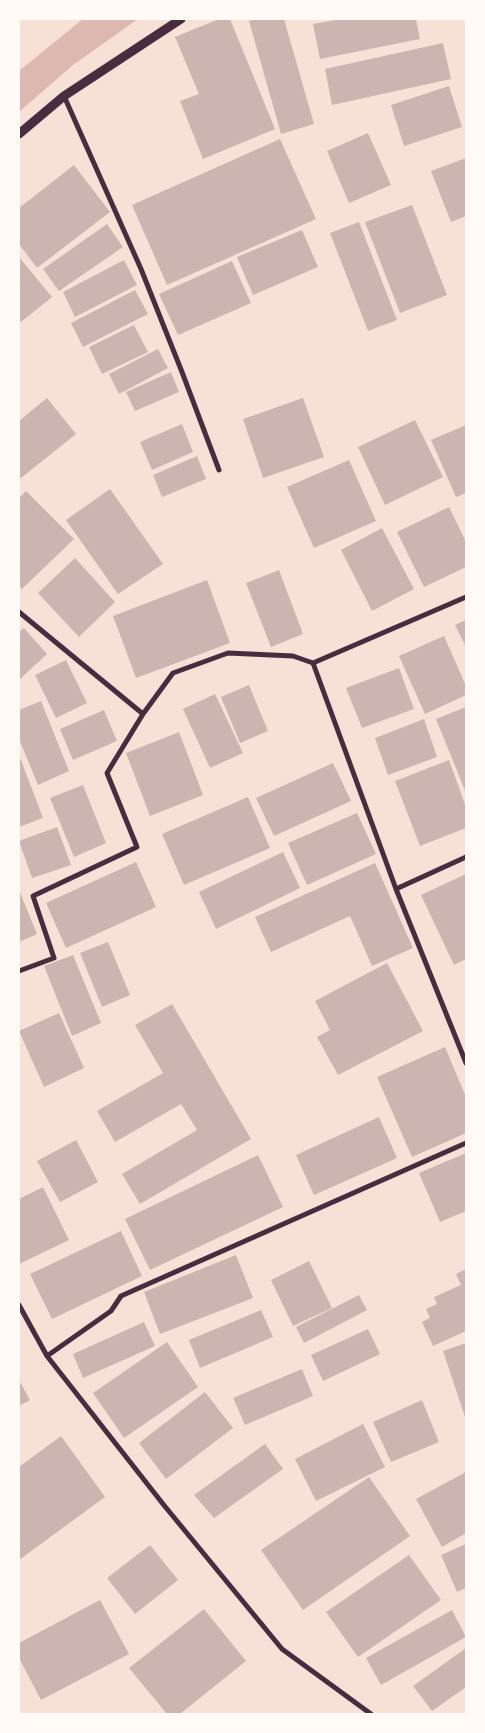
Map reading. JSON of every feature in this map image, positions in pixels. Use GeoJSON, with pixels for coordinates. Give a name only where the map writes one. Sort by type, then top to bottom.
{"type":"FeatureCollection","features":[{"type":"Feature","properties":{"kind":"street"},"geometry":{"type":"LineString","coordinates":[[19,134],[64,96],[181,19]]}},
{"type":"Feature","properties":{"kind":"street"},"geometry":{"type":"LineString","coordinates":[[64,96],[141,269],[219,470]]}},
{"type":"Feature","properties":{"kind":"street"},"geometry":{"type":"LineString","coordinates":[[19,972],[54,958],[33,896],[137,847],[107,773],[143,714],[173,672],[228,653],[293,656],[313,663],[466,597]]}},
{"type":"Feature","properties":{"kind":"street"},"geometry":{"type":"LineString","coordinates":[[19,612],[143,714]]}},
{"type":"Feature","properties":{"kind":"street"},"geometry":{"type":"LineString","coordinates":[[313,663],[396,888],[466,1063]]}},
{"type":"Feature","properties":{"kind":"street"},"geometry":{"type":"LineString","coordinates":[[396,888],[466,857]]}},
{"type":"Feature","properties":{"kind":"street"},"geometry":{"type":"LineString","coordinates":[[47,1356],[111,1310],[121,1296],[466,1143]]}},
{"type":"Feature","properties":{"kind":"street"},"geometry":{"type":"LineString","coordinates":[[19,1305],[47,1356],[163,1504],[282,1649],[371,1714]]}},
{"type":"Feature","properties":{"kind":"shaded area"},"geometry":{"type":"Polygon","coordinates":[[[83,19],[138,19],[73,65],[19,112],[19,71],[83,19]]]}},
{"type":"Feature","properties":{"kind":"building"},"geometry":{"type":"Polygon","coordinates":[[[219,19],[230,19],[275,129],[203,159],[180,101],[199,94],[175,37],[219,19]]]}},
{"type":"Feature","properties":{"kind":"building"},"geometry":{"type":"Polygon","coordinates":[[[257,19],[284,19],[314,124],[281,134],[249,21],[257,19]]]}},
{"type":"Feature","properties":{"kind":"building"},"geometry":{"type":"Polygon","coordinates":[[[341,19],[416,19],[420,39],[320,59],[313,24],[341,19]]]}},
{"type":"Feature","properties":{"kind":"building"},"geometry":{"type":"Polygon","coordinates":[[[443,43],[451,79],[332,105],[325,69],[443,43]]]}},
{"type":"Feature","properties":{"kind":"building"},"geometry":{"type":"Polygon","coordinates":[[[449,86],[462,127],[404,146],[391,105],[449,86]]]}},
{"type":"Feature","properties":{"kind":"building"},"geometry":{"type":"Polygon","coordinates":[[[368,133],[391,185],[349,203],[327,151],[368,133]]]}},
{"type":"Feature","properties":{"kind":"building"},"geometry":{"type":"Polygon","coordinates":[[[280,139],[316,219],[167,285],[132,205],[280,139]]]}},
{"type":"Feature","properties":{"kind":"building"},"geometry":{"type":"Polygon","coordinates":[[[466,158],[466,216],[451,222],[431,171],[466,158]]]}},
{"type":"Feature","properties":{"kind":"building"},"geometry":{"type":"Polygon","coordinates":[[[74,165],[110,212],[37,268],[19,244],[19,208],[74,165]]]}},
{"type":"Feature","properties":{"kind":"building"},"geometry":{"type":"Polygon","coordinates":[[[412,205],[447,295],[400,313],[365,222],[412,205]]]}},
{"type":"Feature","properties":{"kind":"building"},"geometry":{"type":"Polygon","coordinates":[[[359,222],[397,320],[368,331],[330,233],[359,222]]]}},
{"type":"Feature","properties":{"kind":"building"},"geometry":{"type":"Polygon","coordinates":[[[107,224],[123,247],[59,291],[43,269],[107,224]]]}},
{"type":"Feature","properties":{"kind":"building"},"geometry":{"type":"Polygon","coordinates":[[[302,230],[318,267],[253,295],[237,257],[302,230]]]}},
{"type":"Feature","properties":{"kind":"building"},"geometry":{"type":"Polygon","coordinates":[[[19,257],[52,297],[21,322],[19,320],[19,257]]]}},
{"type":"Feature","properties":{"kind":"building"},"geometry":{"type":"Polygon","coordinates":[[[124,260],[137,285],[75,317],[63,292],[124,260]]]}},
{"type":"Feature","properties":{"kind":"building"},"geometry":{"type":"Polygon","coordinates":[[[232,261],[251,303],[178,335],[159,294],[232,261]]]}},
{"type":"Feature","properties":{"kind":"building"},"geometry":{"type":"Polygon","coordinates":[[[135,290],[148,314],[83,347],[71,323],[135,290]]]}},
{"type":"Feature","properties":{"kind":"building"},"geometry":{"type":"Polygon","coordinates":[[[134,325],[148,352],[102,374],[89,347],[134,325]]]}},
{"type":"Feature","properties":{"kind":"building"},"geometry":{"type":"Polygon","coordinates":[[[158,349],[168,368],[119,394],[109,374],[158,349]]]}},
{"type":"Feature","properties":{"kind":"building"},"geometry":{"type":"Polygon","coordinates":[[[171,372],[179,392],[135,411],[126,392],[171,372]]]}},
{"type":"Feature","properties":{"kind":"building"},"geometry":{"type":"Polygon","coordinates":[[[47,398],[76,434],[21,478],[19,476],[19,421],[47,398]]]}},
{"type":"Feature","properties":{"kind":"building"},"geometry":{"type":"Polygon","coordinates":[[[303,398],[324,457],[263,478],[243,419],[303,398]]]}},
{"type":"Feature","properties":{"kind":"building"},"geometry":{"type":"Polygon","coordinates":[[[415,420],[443,477],[385,505],[358,447],[415,420]]]}},
{"type":"Feature","properties":{"kind":"building"},"geometry":{"type":"Polygon","coordinates":[[[182,424],[193,452],[152,470],[140,442],[182,424]]]}},
{"type":"Feature","properties":{"kind":"building"},"geometry":{"type":"Polygon","coordinates":[[[466,425],[466,493],[456,497],[431,440],[466,425]]]}},
{"type":"Feature","properties":{"kind":"building"},"geometry":{"type":"Polygon","coordinates":[[[197,456],[206,479],[162,497],[153,475],[197,456]]]}},
{"type":"Feature","properties":{"kind":"building"},"geometry":{"type":"Polygon","coordinates":[[[349,460],[376,521],[314,548],[287,487],[349,460]]]}},
{"type":"Feature","properties":{"kind":"building"},"geometry":{"type":"Polygon","coordinates":[[[110,489],[163,564],[118,594],[66,520],[110,489]]]}},
{"type":"Feature","properties":{"kind":"building"},"geometry":{"type":"Polygon","coordinates":[[[26,491],[74,539],[22,589],[19,586],[19,498],[26,491]]]}},
{"type":"Feature","properties":{"kind":"building"},"geometry":{"type":"Polygon","coordinates":[[[449,507],[466,542],[466,567],[424,587],[397,532],[449,507]]]}},
{"type":"Feature","properties":{"kind":"building"},"geometry":{"type":"Polygon","coordinates":[[[382,528],[414,589],[372,611],[341,550],[382,528]]]}},
{"type":"Feature","properties":{"kind":"building"},"geometry":{"type":"Polygon","coordinates":[[[75,558],[115,602],[79,637],[38,593],[75,558]]]}},
{"type":"Feature","properties":{"kind":"building"},"geometry":{"type":"Polygon","coordinates":[[[279,570],[303,634],[271,647],[246,583],[279,570]]]}},
{"type":"Feature","properties":{"kind":"building"},"geometry":{"type":"Polygon","coordinates":[[[207,580],[230,643],[136,678],[113,616],[207,580]]]}},
{"type":"Feature","properties":{"kind":"building"},"geometry":{"type":"Polygon","coordinates":[[[466,620],[466,647],[455,625],[466,620]]]}},
{"type":"Feature","properties":{"kind":"building"},"geometry":{"type":"Polygon","coordinates":[[[24,628],[47,654],[19,680],[19,632],[24,628]]]}},
{"type":"Feature","properties":{"kind":"building"},"geometry":{"type":"Polygon","coordinates":[[[444,636],[466,686],[466,695],[425,714],[399,656],[444,636]]]}},
{"type":"Feature","properties":{"kind":"building"},"geometry":{"type":"Polygon","coordinates":[[[66,660],[87,703],[56,718],[35,675],[66,660]]]}},
{"type":"Feature","properties":{"kind":"building"},"geometry":{"type":"Polygon","coordinates":[[[399,668],[414,709],[362,728],[346,688],[399,668]]]}},
{"type":"Feature","properties":{"kind":"building"},"geometry":{"type":"Polygon","coordinates":[[[249,685],[268,731],[240,743],[221,697],[249,685]]]}},
{"type":"Feature","properties":{"kind":"building"},"geometry":{"type":"Polygon","coordinates":[[[215,694],[243,753],[210,768],[183,709],[215,694]]]}},
{"type":"Feature","properties":{"kind":"building"},"geometry":{"type":"Polygon","coordinates":[[[41,701],[69,771],[38,785],[19,739],[19,710],[41,701]]]}},
{"type":"Feature","properties":{"kind":"building"},"geometry":{"type":"Polygon","coordinates":[[[466,707],[466,793],[436,719],[466,707]]]}},
{"type":"Feature","properties":{"kind":"building"},"geometry":{"type":"Polygon","coordinates":[[[104,710],[117,741],[73,760],[60,729],[104,710]]]}},
{"type":"Feature","properties":{"kind":"building"},"geometry":{"type":"Polygon","coordinates":[[[424,719],[437,757],[388,775],[375,738],[424,719]]]}},
{"type":"Feature","properties":{"kind":"building"},"geometry":{"type":"Polygon","coordinates":[[[179,732],[203,795],[150,816],[126,753],[179,732]]]}},
{"type":"Feature","properties":{"kind":"building"},"geometry":{"type":"Polygon","coordinates":[[[19,755],[43,818],[19,827],[19,755]]]}},
{"type":"Feature","properties":{"kind":"building"},"geometry":{"type":"Polygon","coordinates":[[[449,760],[466,807],[466,828],[420,846],[395,781],[449,760]]]}},
{"type":"Feature","properties":{"kind":"building"},"geometry":{"type":"Polygon","coordinates":[[[333,763],[351,801],[274,836],[256,798],[333,763]]]}},
{"type":"Feature","properties":{"kind":"building"},"geometry":{"type":"Polygon","coordinates":[[[83,785],[106,843],[74,857],[50,798],[83,785]]]}},
{"type":"Feature","properties":{"kind":"building"},"geometry":{"type":"Polygon","coordinates":[[[248,797],[270,848],[184,885],[162,834],[248,797]]]}},
{"type":"Feature","properties":{"kind":"building"},"geometry":{"type":"Polygon","coordinates":[[[357,813],[376,854],[307,885],[288,843],[357,813]]]}},
{"type":"Feature","properties":{"kind":"building"},"geometry":{"type":"Polygon","coordinates":[[[57,827],[71,865],[32,878],[19,841],[57,827]]]}},
{"type":"Feature","properties":{"kind":"building"},"geometry":{"type":"Polygon","coordinates":[[[283,852],[300,888],[216,929],[199,892],[283,852]]]}},
{"type":"Feature","properties":{"kind":"building"},"geometry":{"type":"Polygon","coordinates":[[[136,862],[156,907],[66,948],[46,903],[136,862]]]}},
{"type":"Feature","properties":{"kind":"building"},"geometry":{"type":"Polygon","coordinates":[[[375,863],[413,948],[372,966],[350,916],[271,952],[255,917],[375,863]]]}},
{"type":"Feature","properties":{"kind":"building"},"geometry":{"type":"Polygon","coordinates":[[[466,874],[466,959],[454,965],[421,895],[466,874]]]}},
{"type":"Feature","properties":{"kind":"building"},"geometry":{"type":"Polygon","coordinates":[[[19,890],[37,934],[19,942],[19,890]]]}},
{"type":"Feature","properties":{"kind":"building"},"geometry":{"type":"Polygon","coordinates":[[[108,942],[130,995],[102,1007],[80,953],[108,942]]]}},
{"type":"Feature","properties":{"kind":"building"},"geometry":{"type":"Polygon","coordinates":[[[73,955],[101,1023],[72,1036],[44,966],[73,955]]]}},
{"type":"Feature","properties":{"kind":"building"},"geometry":{"type":"Polygon","coordinates":[[[387,963],[423,1031],[338,1075],[317,1037],[330,1030],[315,1001],[387,963]]]}},
{"type":"Feature","properties":{"kind":"building"},"geometry":{"type":"Polygon","coordinates":[[[172,1004],[251,1139],[140,1204],[122,1174],[197,1130],[181,1104],[115,1142],[97,1111],[163,1073],[135,1025],[172,1004]]]}},
{"type":"Feature","properties":{"kind":"building"},"geometry":{"type":"Polygon","coordinates":[[[59,1013],[84,1068],[44,1087],[19,1031],[59,1013]]]}},
{"type":"Feature","properties":{"kind":"building"},"geometry":{"type":"Polygon","coordinates":[[[445,1047],[466,1097],[466,1133],[412,1157],[377,1077],[445,1047]]]}},
{"type":"Feature","properties":{"kind":"building"},"geometry":{"type":"Polygon","coordinates":[[[379,1117],[397,1158],[314,1195],[296,1155],[379,1117]]]}},
{"type":"Feature","properties":{"kind":"building"},"geometry":{"type":"Polygon","coordinates":[[[76,1140],[98,1182],[60,1202],[37,1161],[76,1140]]]}},
{"type":"Feature","properties":{"kind":"building"},"geometry":{"type":"Polygon","coordinates":[[[466,1153],[466,1211],[440,1222],[419,1173],[466,1153]]]}},
{"type":"Feature","properties":{"kind":"building"},"geometry":{"type":"Polygon","coordinates":[[[258,1155],[283,1207],[150,1270],[125,1219],[258,1155]]]}},
{"type":"Feature","properties":{"kind":"building"},"geometry":{"type":"Polygon","coordinates":[[[43,1187],[69,1240],[19,1264],[19,1199],[43,1187]]]}},
{"type":"Feature","properties":{"kind":"building"},"geometry":{"type":"Polygon","coordinates":[[[121,1231],[142,1276],[52,1319],[30,1274],[121,1231]]]}},
{"type":"Feature","properties":{"kind":"building"},"geometry":{"type":"Polygon","coordinates":[[[236,1255],[253,1298],[160,1334],[144,1292],[236,1255]]]}},
{"type":"Feature","properties":{"kind":"building"},"geometry":{"type":"Polygon","coordinates":[[[309,1261],[332,1308],[293,1326],[271,1280],[309,1261]]]}},
{"type":"Feature","properties":{"kind":"building"},"geometry":{"type":"Polygon","coordinates":[[[466,1269],[466,1331],[433,1346],[422,1322],[430,1318],[426,1309],[437,1304],[434,1297],[461,1285],[456,1274],[466,1269]]]}},
{"type":"Feature","properties":{"kind":"building"},"geometry":{"type":"Polygon","coordinates":[[[359,1295],[367,1310],[304,1343],[296,1327],[359,1295]]]}},
{"type":"Feature","properties":{"kind":"building"},"geometry":{"type":"Polygon","coordinates":[[[261,1310],[273,1337],[200,1368],[189,1340],[261,1310]]]}},
{"type":"Feature","properties":{"kind":"building"},"geometry":{"type":"Polygon","coordinates":[[[144,1322],[155,1346],[83,1378],[73,1354],[144,1322]]]}},
{"type":"Feature","properties":{"kind":"building"},"geometry":{"type":"Polygon","coordinates":[[[368,1329],[380,1354],[323,1381],[311,1355],[368,1329]]]}},
{"type":"Feature","properties":{"kind":"building"},"geometry":{"type":"Polygon","coordinates":[[[167,1342],[198,1387],[124,1438],[93,1393],[167,1342]]]}},
{"type":"Feature","properties":{"kind":"building"},"geometry":{"type":"Polygon","coordinates":[[[466,1343],[466,1420],[443,1351],[466,1343]]]}},
{"type":"Feature","properties":{"kind":"building"},"geometry":{"type":"Polygon","coordinates":[[[302,1369],[313,1396],[245,1425],[233,1398],[302,1369]]]}},
{"type":"Feature","properties":{"kind":"building"},"geometry":{"type":"Polygon","coordinates":[[[19,1380],[30,1400],[19,1406],[19,1380]]]}},
{"type":"Feature","properties":{"kind":"building"},"geometry":{"type":"Polygon","coordinates":[[[205,1392],[233,1428],[166,1479],[139,1443],[205,1392]]]}},
{"type":"Feature","properties":{"kind":"building"},"geometry":{"type":"Polygon","coordinates":[[[422,1400],[439,1442],[391,1462],[373,1422],[422,1400]]]}},
{"type":"Feature","properties":{"kind":"building"},"geometry":{"type":"Polygon","coordinates":[[[363,1424],[385,1467],[316,1501],[295,1459],[363,1424]]]}},
{"type":"Feature","properties":{"kind":"building"},"geometry":{"type":"Polygon","coordinates":[[[61,1436],[105,1497],[19,1560],[19,1467],[61,1436]]]}},
{"type":"Feature","properties":{"kind":"building"},"geometry":{"type":"Polygon","coordinates":[[[265,1444],[283,1469],[214,1518],[194,1495],[265,1444]]]}},
{"type":"Feature","properties":{"kind":"building"},"geometry":{"type":"Polygon","coordinates":[[[466,1472],[466,1533],[442,1547],[416,1499],[466,1472]]]}},
{"type":"Feature","properties":{"kind":"building"},"geometry":{"type":"Polygon","coordinates":[[[369,1477],[410,1536],[303,1610],[261,1550],[369,1477]]]}},
{"type":"Feature","properties":{"kind":"building"},"geometry":{"type":"Polygon","coordinates":[[[466,1544],[466,1588],[457,1592],[441,1555],[466,1544]]]}},
{"type":"Feature","properties":{"kind":"building"},"geometry":{"type":"Polygon","coordinates":[[[150,1545],[178,1580],[135,1614],[107,1578],[150,1545]]]}},
{"type":"Feature","properties":{"kind":"building"},"geometry":{"type":"Polygon","coordinates":[[[409,1555],[441,1600],[358,1657],[326,1612],[409,1555]]]}},
{"type":"Feature","properties":{"kind":"building"},"geometry":{"type":"Polygon","coordinates":[[[100,1600],[129,1654],[41,1700],[19,1658],[19,1643],[100,1600]]]}},
{"type":"Feature","properties":{"kind":"building"},"geometry":{"type":"Polygon","coordinates":[[[204,1609],[246,1661],[180,1714],[167,1714],[129,1668],[204,1609]]]}},
{"type":"Feature","properties":{"kind":"building"},"geometry":{"type":"Polygon","coordinates":[[[452,1610],[466,1637],[381,1685],[366,1658],[452,1610]]]}},
{"type":"Feature","properties":{"kind":"building"},"geometry":{"type":"Polygon","coordinates":[[[466,1648],[466,1687],[432,1711],[413,1686],[466,1648]]]}}]}
